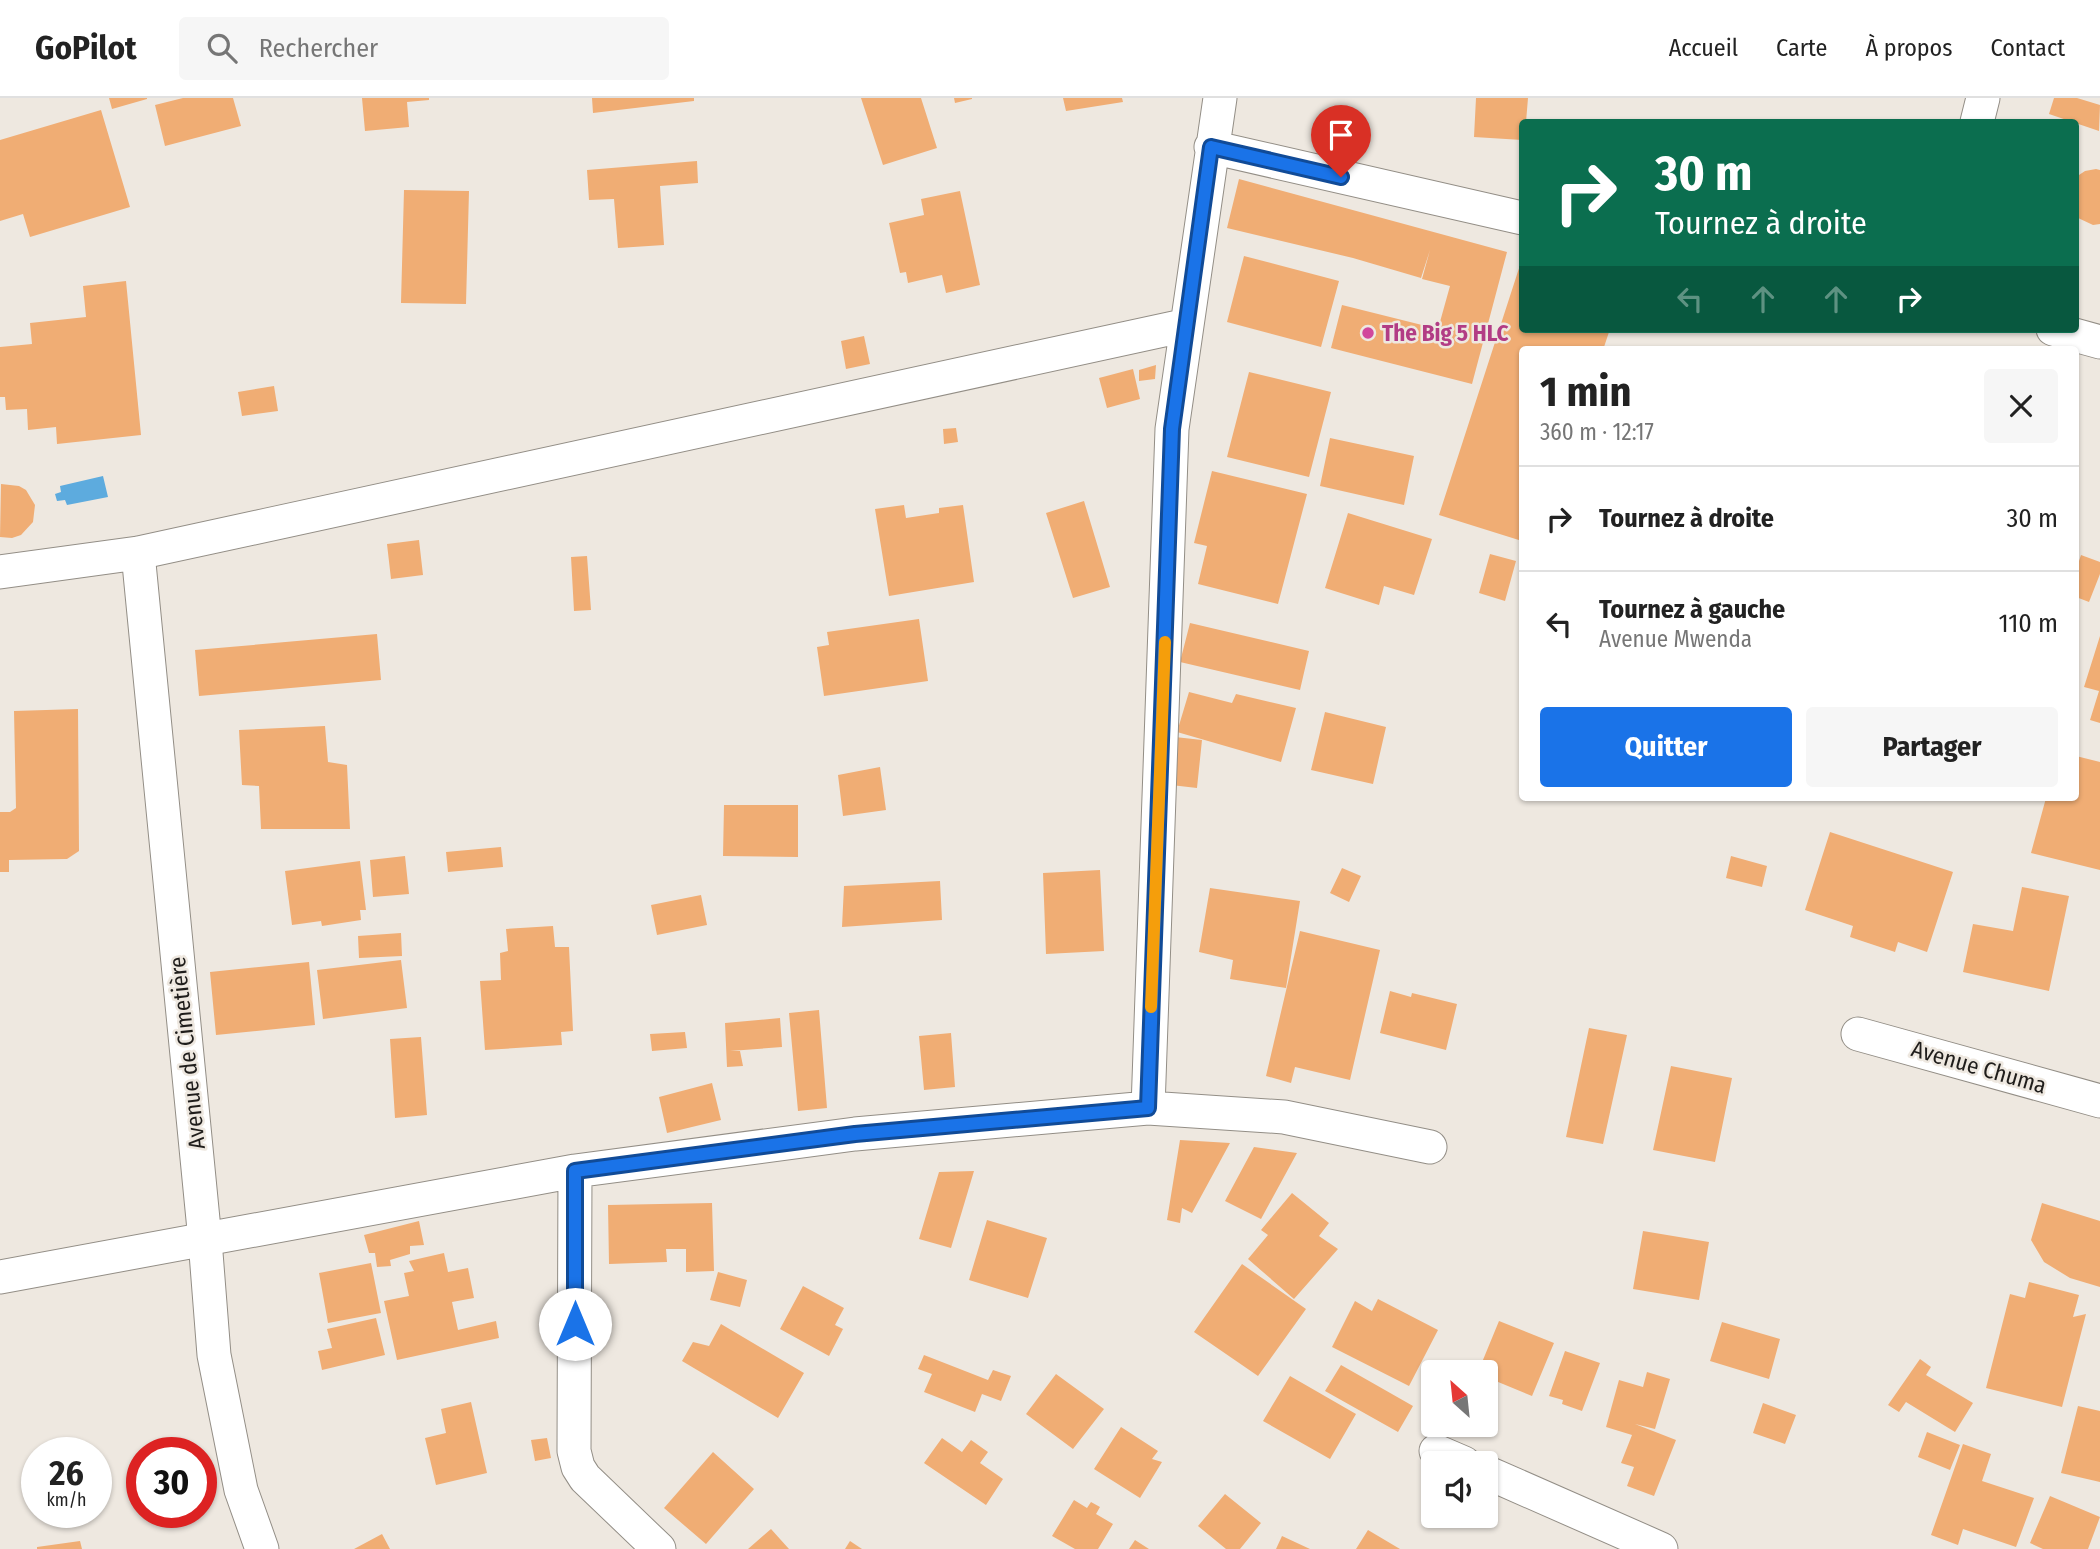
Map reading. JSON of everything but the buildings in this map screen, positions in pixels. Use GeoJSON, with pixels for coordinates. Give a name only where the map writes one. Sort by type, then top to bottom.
{"type":"FeatureCollection","features":[{"type":"Feature","properties":{"kind":"street"},"geometry":{"type":"LineString","coordinates":[[1148,1108],[1172,429],[1220,98]]}},
{"type":"Feature","properties":{"kind":"street"},"geometry":{"type":"LineString","coordinates":[[1978,119],[1983,98]]}},
{"type":"Feature","properties":{"kind":"street"},"geometry":{"type":"LineString","coordinates":[[1211,147],[1519,217]]}},
{"type":"Feature","properties":{"kind":"street"},"geometry":{"type":"LineString","coordinates":[[0,572],[138,552],[1187,325]]}},
{"type":"Feature","properties":{"kind":"street"},"geometry":{"type":"LineString","coordinates":[[2067,333],[2100,342]]}},
{"type":"Feature","properties":{"kind":"street","name":"Avenue de Cimetière"},"geometry":{"type":"LineString","coordinates":[[138,552],[214,1355],[241,1490],[262,1549]]}},
{"type":"Feature","properties":{"kind":"street","name":"Avenue Chuma"},"geometry":{"type":"LineString","coordinates":[[1858,1034],[2100,1101]]}},
{"type":"Feature","properties":{"kind":"street"},"geometry":{"type":"LineString","coordinates":[[0,1277],[575,1171],[855,1134],[1148,1108],[1284,1116],[1430,1147]]}},
{"type":"Feature","properties":{"kind":"street"},"geometry":{"type":"LineString","coordinates":[[575,1171],[574,1451],[578,1467],[585,1478],[659,1549]]}},
{"type":"Feature","properties":{"kind":"street"},"geometry":{"type":"LineString","coordinates":[[1498,1477],[1661,1549]]}},
{"type":"Feature","properties":{"kind":"water"},"geometry":{"type":"Polygon","coordinates":[[[103,476],[108,497],[67,505],[65,500],[57,501],[55,494],[61,492],[60,486],[103,476]]]}},
{"type":"Feature","properties":{"kind":"slow traffic"},"geometry":{"type":"LineString","coordinates":[[1151,1007],[1165,642]]}},
{"type":"Feature","properties":{"kind":"place","name":"The Big 5 HLC"},"geometry":{"type":"Point","coordinates":[1368,333]}},
{"type":"Feature","properties":{"kind":"route"},"geometry":{"type":"LineString","coordinates":[[575,1324],[575,1171],[855,1134],[1148,1108],[1172,429],[1211,147],[1341,177]]}}]}
